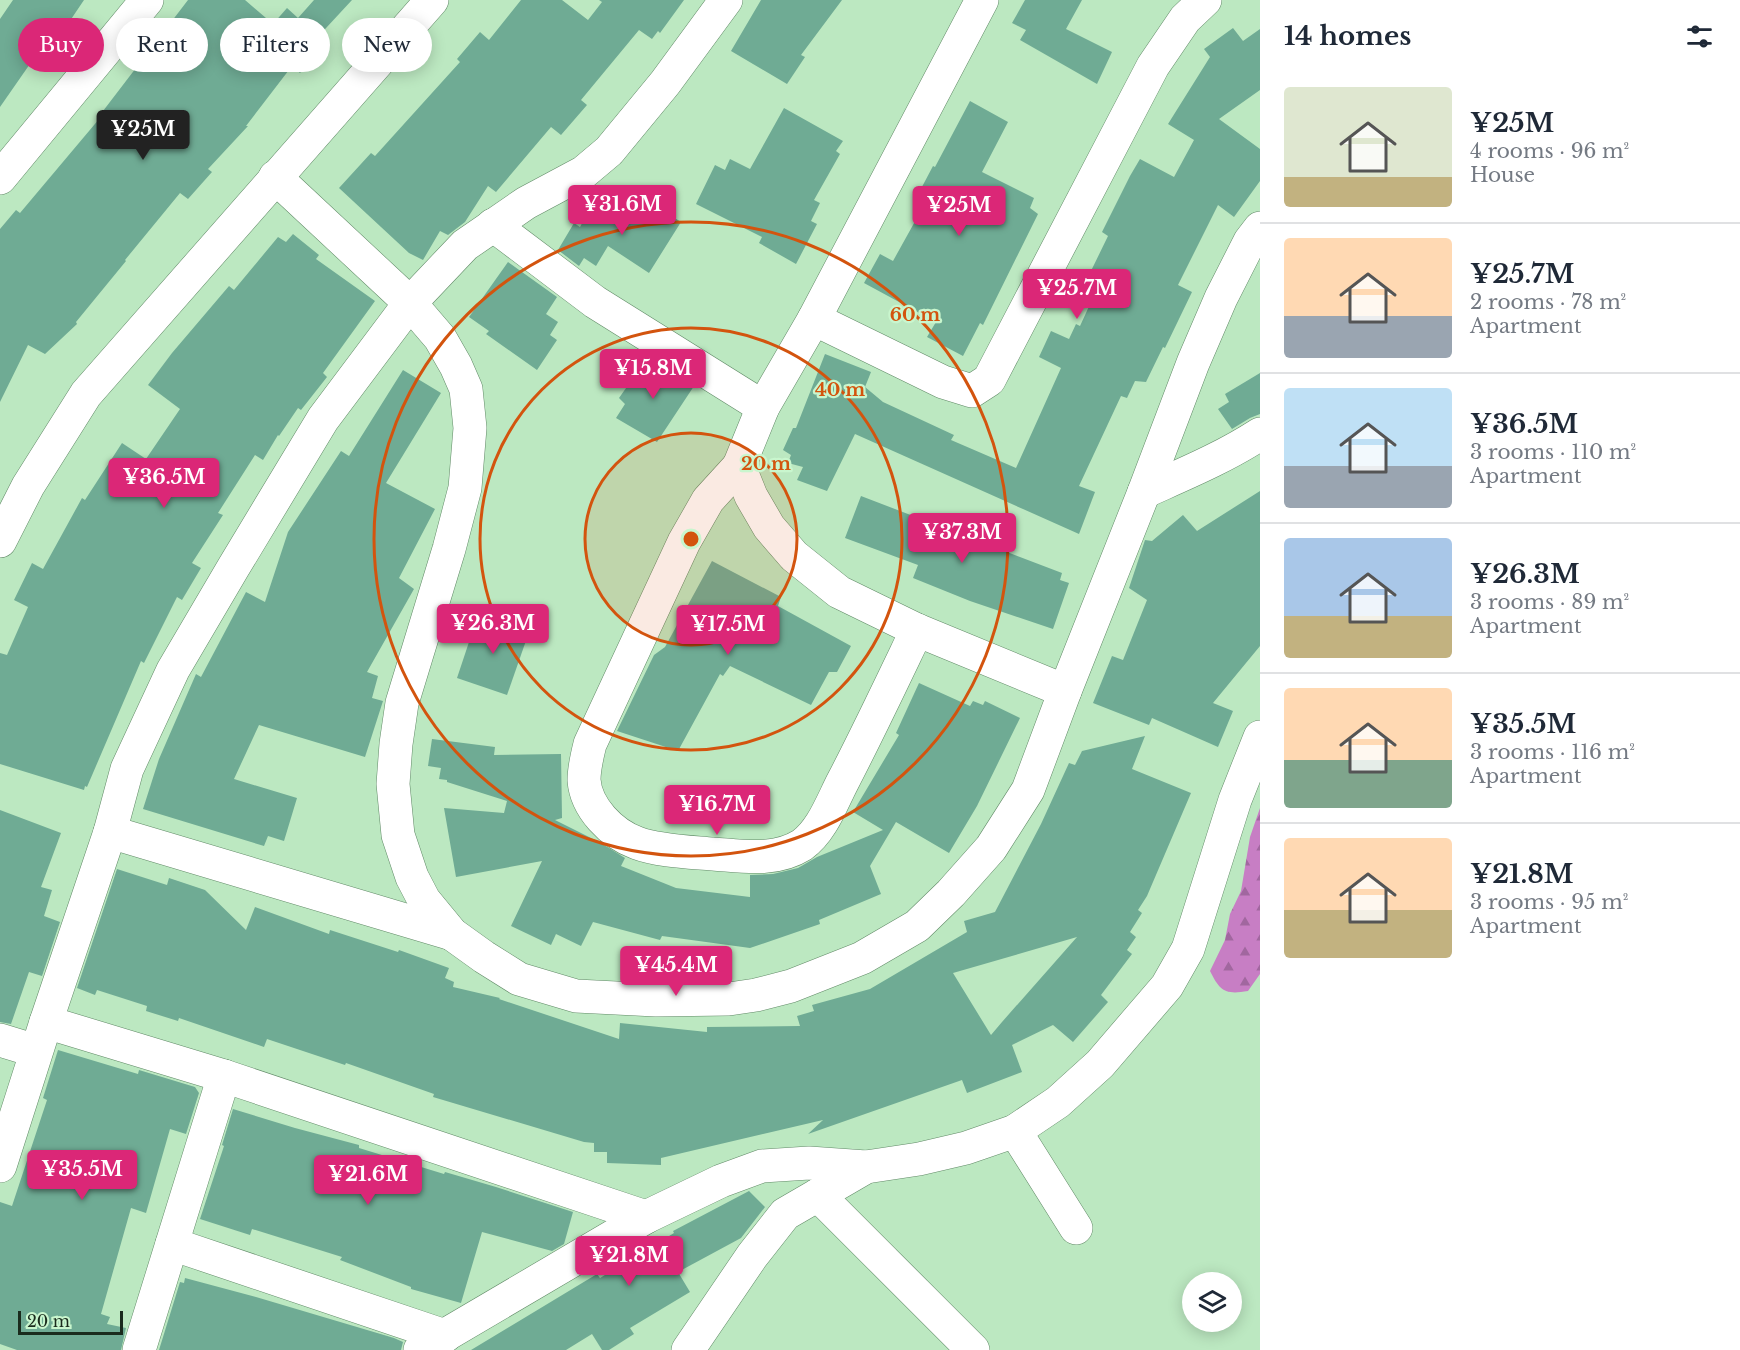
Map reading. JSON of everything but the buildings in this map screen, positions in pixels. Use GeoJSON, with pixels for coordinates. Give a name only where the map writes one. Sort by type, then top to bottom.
{"type":"FeatureCollection","features":[{"type":"Feature","properties":{"kind":"street"},"geometry":{"type":"LineString","coordinates":[[0,178],[147,0]]}},
{"type":"Feature","properties":{"kind":"street"},"geometry":{"type":"LineString","coordinates":[[0,541],[28,486],[86,394],[432,0]]}},
{"type":"Feature","properties":{"kind":"street"},"geometry":{"type":"LineString","coordinates":[[0,1166],[110,832],[127,768],[173,670],[323,419],[410,303],[465,245],[526,203],[584,172],[609,151],[665,82],[726,0]]}},
{"type":"Feature","properties":{"kind":"street"},"geometry":{"type":"LineString","coordinates":[[917,630],[819,828],[803,844],[780,855],[751,856],[671,850],[638,844],[618,834],[601,818],[589,799],[584,781],[590,744],[684,542],[708,500],[739,466],[763,407],[814,319],[982,0]]}},
{"type":"Feature","properties":{"kind":"street"},"geometry":{"type":"LineString","coordinates":[[814,319],[943,382],[972,391],[988,380],[1153,66],[1185,19],[1205,0]]}},
{"type":"Feature","properties":{"kind":"street"},"geometry":{"type":"LineString","coordinates":[[276,177],[410,303],[440,338],[466,390],[470,428],[465,488],[402,704],[393,784],[398,835],[412,877],[424,900],[452,934],[519,979],[576,996],[656,1000],[729,999],[791,986],[861,958],[917,926],[951,893],[991,848],[1028,790],[1194,363],[1221,298],[1250,241],[1260,228]]}},
{"type":"Feature","properties":{"kind":"street"},"geometry":{"type":"LineString","coordinates":[[494,225],[596,302],[763,407]]}},
{"type":"Feature","properties":{"kind":"street"},"geometry":{"type":"LineString","coordinates":[[1144,492],[1207,464],[1260,434]]}},
{"type":"Feature","properties":{"kind":"street"},"geometry":{"type":"LineString","coordinates":[[739,466],[751,495],[769,527],[794,556],[839,592],[917,630],[1065,691]]}},
{"type":"Feature","properties":{"kind":"street"},"geometry":{"type":"LineString","coordinates":[[172,1244],[432,1343],[646,1217],[721,1181],[762,1166],[809,1163],[866,1167],[919,1159],[966,1148],[1016,1131],[1058,1102],[1100,1064],[1167,986],[1188,949],[1235,800],[1260,737]]}},
{"type":"Feature","properties":{"kind":"street"},"geometry":{"type":"LineString","coordinates":[[110,832],[452,934]]}},
{"type":"Feature","properties":{"kind":"street"},"geometry":{"type":"LineString","coordinates":[[0,1040],[41,1037],[224,1076],[646,1217]]}},
{"type":"Feature","properties":{"kind":"street"},"geometry":{"type":"LineString","coordinates":[[139,1350],[224,1076]]}},
{"type":"Feature","properties":{"kind":"street"},"geometry":{"type":"LineString","coordinates":[[1016,1131],[1076,1228]]}},
{"type":"Feature","properties":{"kind":"street"},"geometry":{"type":"LineString","coordinates":[[688,1350],[752,1256],[786,1214],[866,1167]]}},
{"type":"Feature","properties":{"kind":"street"},"geometry":{"type":"LineString","coordinates":[[818,1195],[973,1350]]}},
{"type":"Feature","properties":{"kind":"green space"},"geometry":{"type":"Polygon","coordinates":[[[1260,808],[1260,974],[1248,991],[1229,992],[1220,987],[1210,971],[1225,940],[1230,914],[1241,891],[1250,837],[1260,808]]]}}]}
